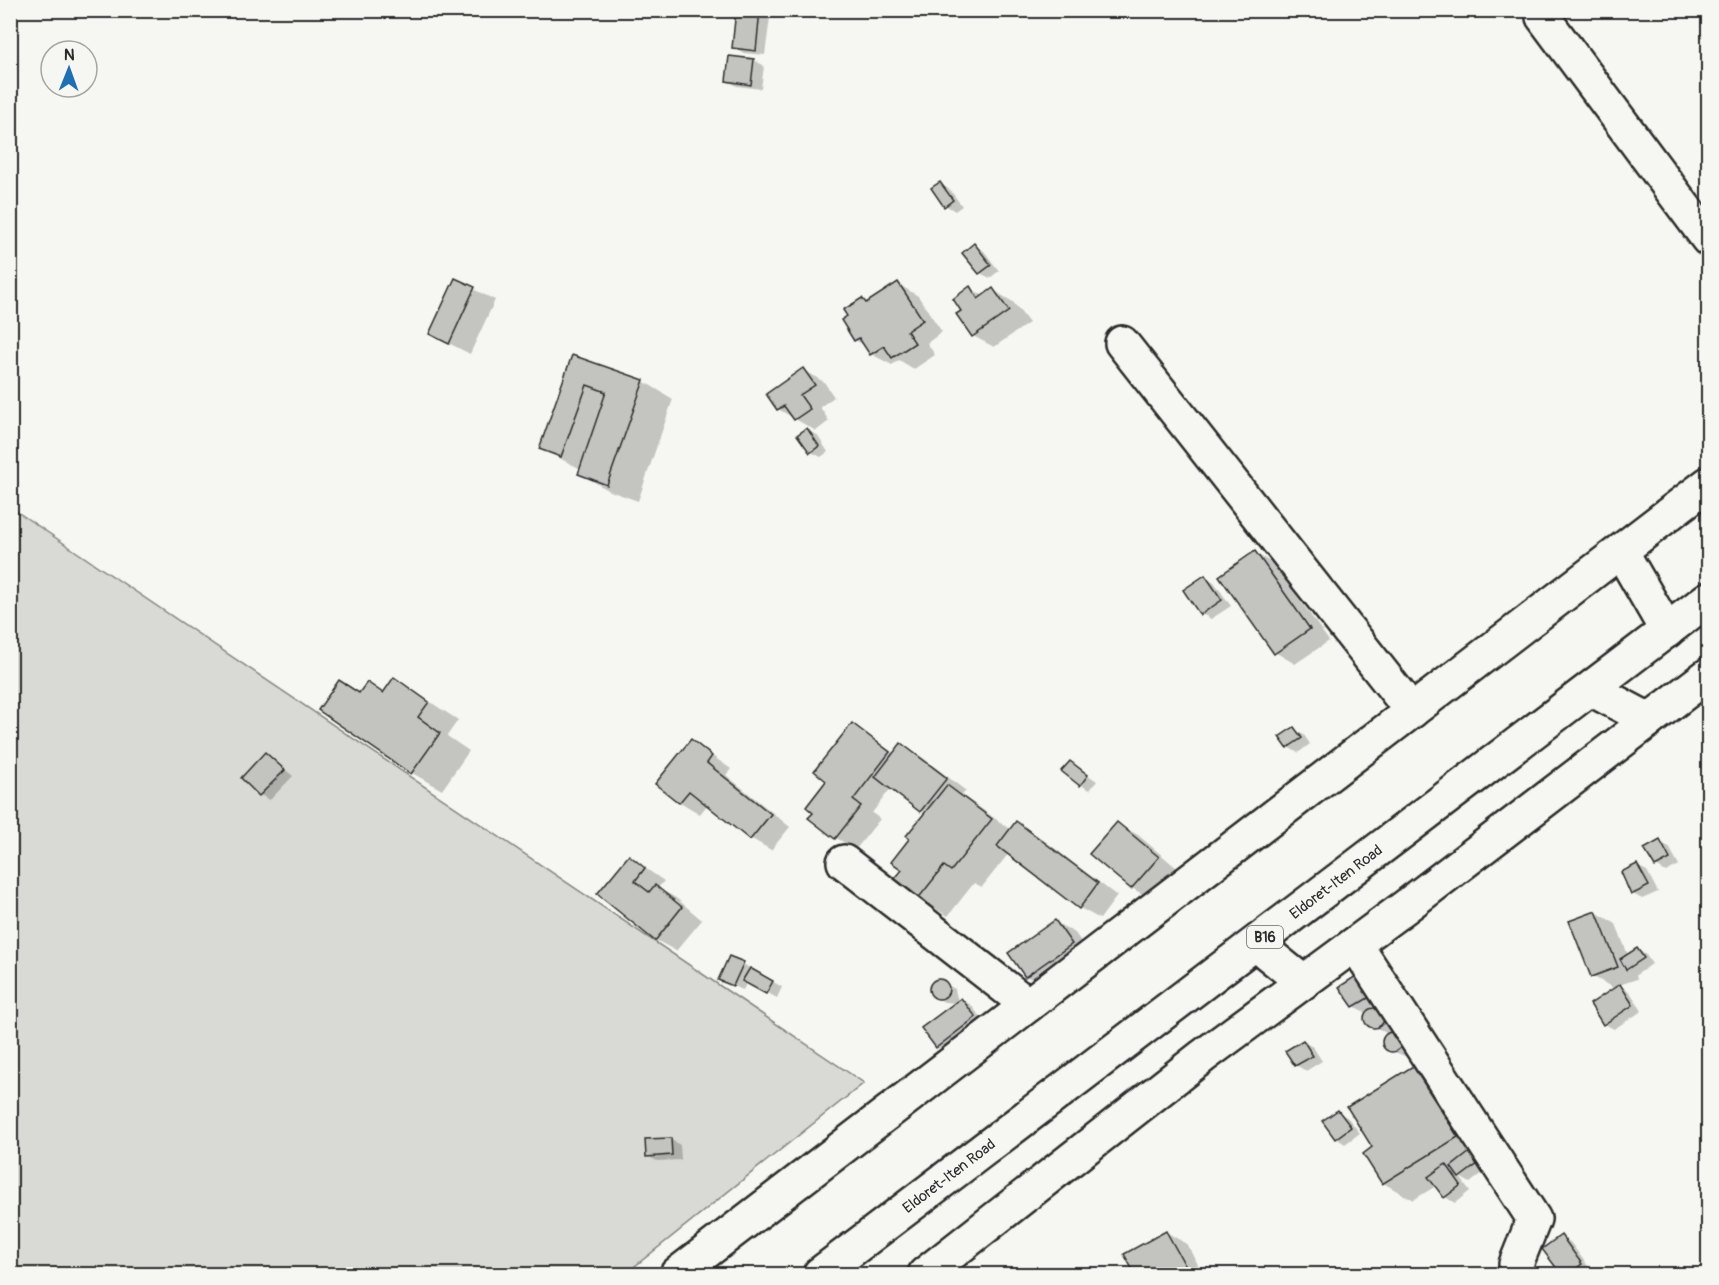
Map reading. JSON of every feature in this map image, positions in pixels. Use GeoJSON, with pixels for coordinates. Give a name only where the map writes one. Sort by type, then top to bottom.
{"type":"FeatureCollection","features":[{"type":"Feature","properties":{"kind":"street"},"geometry":{"type":"LineString","coordinates":[[1543,10],[1543,17],[1708,238]]}},
{"type":"Feature","properties":{"kind":"street"},"geometry":{"type":"LineString","coordinates":[[1122,343],[1412,711]]}},
{"type":"Feature","properties":{"kind":"street"},"geometry":{"type":"LineString","coordinates":[[677,1275],[1708,484]]}},
{"type":"Feature","properties":{"kind":"street"},"geometry":{"type":"LineString","coordinates":[[1621,551],[1666,631]]}},
{"type":"Feature","properties":{"kind":"street","name":"Eldoret-Iten Road"},"geometry":{"type":"LineString","coordinates":[[820,1275],[1708,599]]}},
{"type":"Feature","properties":{"kind":"street"},"geometry":{"type":"LineString","coordinates":[[925,1275],[1203,1056],[1355,944],[1708,675]]}},
{"type":"Feature","properties":{"kind":"street"},"geometry":{"type":"LineString","coordinates":[[1591,689],[1649,720]]}},
{"type":"Feature","properties":{"kind":"street"},"geometry":{"type":"LineString","coordinates":[[844,862],[1028,1005]]}},
{"type":"Feature","properties":{"kind":"street"},"geometry":{"type":"LineString","coordinates":[[1256,944],[1303,982]]}},
{"type":"Feature","properties":{"kind":"street"},"geometry":{"type":"LineString","coordinates":[[1355,944],[1534,1219],[1516,1264]]}},
{"type":"Feature","properties":{"kind":"shaded area"},"geometry":{"type":"Polygon","coordinates":[[[10,507],[864,1083],[625,1274],[11,1274],[10,507]]]}},
{"type":"Feature","properties":{"kind":"building"},"geometry":{"type":"Polygon","coordinates":[[[736,10],[760,10],[756,51],[732,48],[736,10]]]}},
{"type":"Feature","properties":{"kind":"building"},"geometry":{"type":"Polygon","coordinates":[[[729,56],[754,59],[751,85],[726,81],[729,56]]]}},
{"type":"Feature","properties":{"kind":"building"},"geometry":{"type":"Polygon","coordinates":[[[940,182],[953,200],[944,207],[931,188],[940,182]]]}},
{"type":"Feature","properties":{"kind":"building"},"geometry":{"type":"Polygon","coordinates":[[[974,243],[991,265],[979,274],[962,253],[974,243]]]}},
{"type":"Feature","properties":{"kind":"building"},"geometry":{"type":"Polygon","coordinates":[[[455,278],[475,287],[449,344],[429,334],[455,278]]]}},
{"type":"Feature","properties":{"kind":"building"},"geometry":{"type":"Polygon","coordinates":[[[898,282],[923,320],[907,331],[915,343],[892,358],[884,346],[870,355],[859,338],[854,341],[841,320],[847,316],[843,310],[862,298],[866,303],[898,282]]]}},
{"type":"Feature","properties":{"kind":"building"},"geometry":{"type":"Polygon","coordinates":[[[970,286],[978,299],[993,288],[1009,311],[972,337],[956,314],[961,311],[953,299],[970,286]]]}},
{"type":"Feature","properties":{"kind":"building"},"geometry":{"type":"Polygon","coordinates":[[[572,355],[644,380],[607,485],[578,474],[606,392],[587,385],[561,457],[539,449],[572,355]]]}},
{"type":"Feature","properties":{"kind":"building"},"geometry":{"type":"Polygon","coordinates":[[[803,368],[815,385],[800,395],[810,409],[794,420],[784,406],[777,410],[766,394],[803,368]]]}},
{"type":"Feature","properties":{"kind":"building"},"geometry":{"type":"Polygon","coordinates":[[[807,428],[819,446],[810,453],[797,435],[807,428]]]}},
{"type":"Feature","properties":{"kind":"building"},"geometry":{"type":"Polygon","coordinates":[[[1255,551],[1310,629],[1274,654],[1219,576],[1255,551]]]}},
{"type":"Feature","properties":{"kind":"building"},"geometry":{"type":"Polygon","coordinates":[[[1205,575],[1222,600],[1200,615],[1183,590],[1205,575]]]}},
{"type":"Feature","properties":{"kind":"building"},"geometry":{"type":"Polygon","coordinates":[[[394,677],[429,702],[418,717],[440,733],[411,774],[318,710],[339,680],[359,693],[367,682],[383,693],[394,677]]]}},
{"type":"Feature","properties":{"kind":"building"},"geometry":{"type":"Polygon","coordinates":[[[852,723],[890,752],[853,800],[861,806],[835,839],[808,818],[813,813],[806,807],[826,781],[814,771],[852,723]]]}},
{"type":"Feature","properties":{"kind":"building"},"geometry":{"type":"Polygon","coordinates":[[[1294,727],[1302,738],[1287,748],[1279,737],[1294,727]]]}},
{"type":"Feature","properties":{"kind":"building"},"geometry":{"type":"Polygon","coordinates":[[[691,739],[712,756],[707,763],[771,814],[750,840],[689,791],[679,803],[655,784],[691,739]]]}},
{"type":"Feature","properties":{"kind":"building"},"geometry":{"type":"Polygon","coordinates":[[[901,743],[947,778],[920,812],[875,777],[901,743]]]}},
{"type":"Feature","properties":{"kind":"building"},"geometry":{"type":"Polygon","coordinates":[[[265,752],[285,770],[259,796],[241,778],[265,752]]]}},
{"type":"Feature","properties":{"kind":"building"},"geometry":{"type":"Polygon","coordinates":[[[1070,761],[1088,775],[1080,786],[1061,771],[1070,761]]]}},
{"type":"Feature","properties":{"kind":"building"},"geometry":{"type":"Polygon","coordinates":[[[947,785],[992,819],[951,871],[944,866],[917,900],[893,881],[902,870],[891,862],[909,839],[906,836],[947,785]]]}},
{"type":"Feature","properties":{"kind":"building"},"geometry":{"type":"Polygon","coordinates":[[[1016,821],[1098,883],[1079,909],[997,846],[1016,821]]]}},
{"type":"Feature","properties":{"kind":"building"},"geometry":{"type":"Polygon","coordinates":[[[1117,822],[1159,857],[1131,889],[1089,854],[1117,822]]]}},
{"type":"Feature","properties":{"kind":"building"},"geometry":{"type":"Polygon","coordinates":[[[1660,840],[1670,859],[1655,867],[1644,849],[1660,840]]]}},
{"type":"Feature","properties":{"kind":"building"},"geometry":{"type":"Polygon","coordinates":[[[629,855],[645,868],[635,881],[649,892],[655,885],[682,907],[655,941],[597,894],[629,855]]]}},
{"type":"Feature","properties":{"kind":"building"},"geometry":{"type":"Polygon","coordinates":[[[1637,864],[1649,886],[1631,895],[1621,872],[1637,864]]]}},
{"type":"Feature","properties":{"kind":"building"},"geometry":{"type":"Polygon","coordinates":[[[1596,911],[1618,967],[1591,977],[1569,921],[1596,911]]]}},
{"type":"Feature","properties":{"kind":"building"},"geometry":{"type":"Polygon","coordinates":[[[1055,920],[1072,944],[1025,977],[1008,953],[1055,920]]]}},
{"type":"Feature","properties":{"kind":"building"},"geometry":{"type":"Polygon","coordinates":[[[1637,948],[1644,958],[1626,970],[1620,959],[1637,948]]]}},
{"type":"Feature","properties":{"kind":"building"},"geometry":{"type":"Polygon","coordinates":[[[729,956],[744,962],[733,986],[718,980],[729,956]]]}},
{"type":"Feature","properties":{"kind":"building"},"geometry":{"type":"Polygon","coordinates":[[[750,968],[773,981],[766,994],[742,981],[750,968]]]}},
{"type":"Feature","properties":{"kind":"building"},"geometry":{"type":"Polygon","coordinates":[[[1356,976],[1370,997],[1353,1007],[1339,987],[1356,976]]]}},
{"type":"Feature","properties":{"kind":"building"},"geometry":{"type":"Polygon","coordinates":[[[939,979],[946,982],[949,989],[946,996],[939,999],[932,996],[929,989],[932,982],[939,979]]]}},
{"type":"Feature","properties":{"kind":"building"},"geometry":{"type":"Polygon","coordinates":[[[1620,984],[1633,1005],[1603,1025],[1590,1004],[1620,984]]]}},
{"type":"Feature","properties":{"kind":"building"},"geometry":{"type":"Polygon","coordinates":[[[961,998],[976,1017],[936,1048],[921,1028],[961,998]]]}},
{"type":"Feature","properties":{"kind":"building"},"geometry":{"type":"Polygon","coordinates":[[[1374,1008],[1381,1011],[1384,1018],[1381,1025],[1374,1028],[1367,1025],[1364,1018],[1367,1011],[1374,1008]]]}},
{"type":"Feature","properties":{"kind":"building"},"geometry":{"type":"Polygon","coordinates":[[[1388,1032],[1396,1032],[1402,1038],[1402,1046],[1396,1052],[1388,1052],[1382,1046],[1382,1038],[1388,1032]]]}},
{"type":"Feature","properties":{"kind":"building"},"geometry":{"type":"Polygon","coordinates":[[[1303,1040],[1313,1056],[1295,1066],[1285,1051],[1303,1040]]]}},
{"type":"Feature","properties":{"kind":"building"},"geometry":{"type":"Polygon","coordinates":[[[1413,1066],[1458,1137],[1382,1184],[1363,1154],[1372,1147],[1347,1107],[1413,1066]]]}},
{"type":"Feature","properties":{"kind":"building"},"geometry":{"type":"Polygon","coordinates":[[[1338,1110],[1351,1127],[1335,1139],[1322,1121],[1338,1110]]]}},
{"type":"Feature","properties":{"kind":"building"},"geometry":{"type":"Polygon","coordinates":[[[671,1138],[672,1155],[646,1157],[645,1139],[671,1138]]]}},
{"type":"Feature","properties":{"kind":"building"},"geometry":{"type":"Polygon","coordinates":[[[1470,1152],[1479,1163],[1459,1178],[1451,1167],[1470,1152]]]}},
{"type":"Feature","properties":{"kind":"building"},"geometry":{"type":"Polygon","coordinates":[[[1446,1164],[1461,1185],[1444,1198],[1428,1177],[1446,1164]]]}},
{"type":"Feature","properties":{"kind":"building"},"geometry":{"type":"Polygon","coordinates":[[[1166,1231],[1186,1267],[1172,1274],[1135,1274],[1124,1254],[1166,1231]]]}},
{"type":"Feature","properties":{"kind":"building"},"geometry":{"type":"Polygon","coordinates":[[[1561,1235],[1582,1264],[1568,1274],[1561,1274],[1542,1249],[1561,1235]]]}}]}
